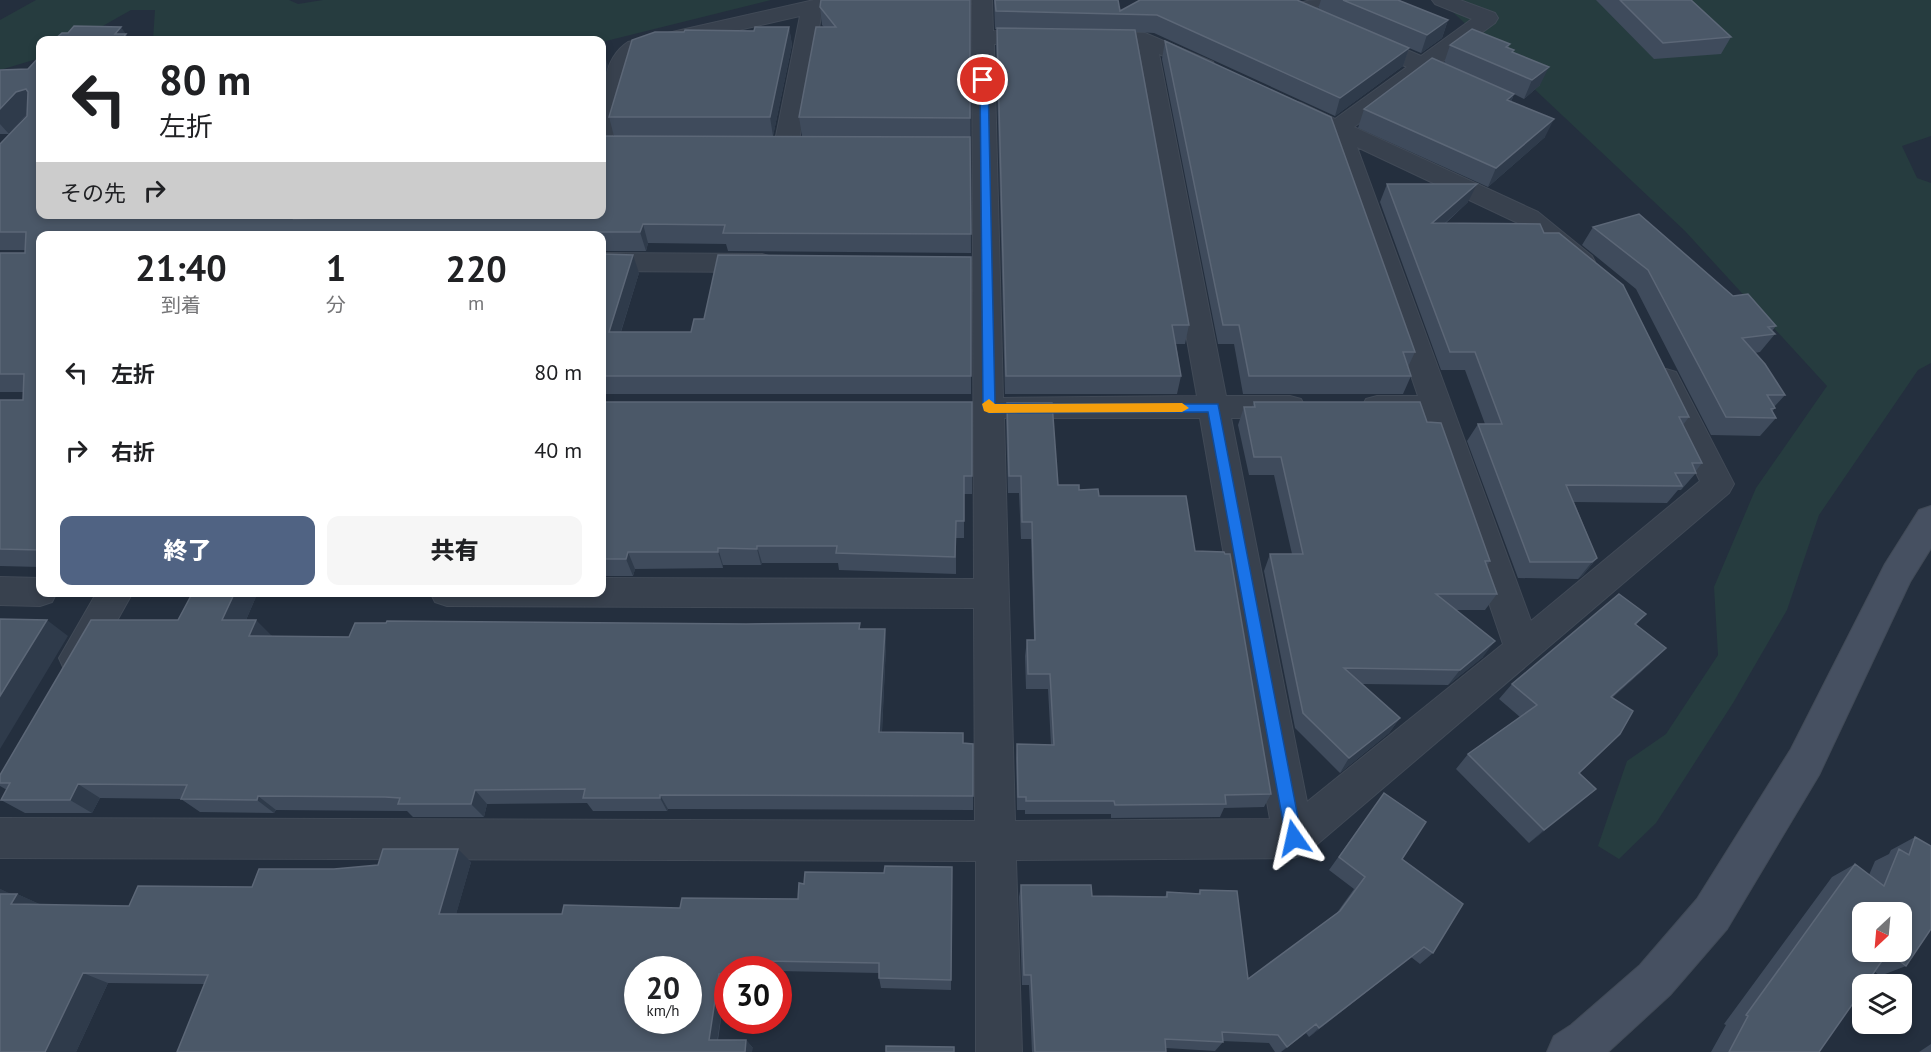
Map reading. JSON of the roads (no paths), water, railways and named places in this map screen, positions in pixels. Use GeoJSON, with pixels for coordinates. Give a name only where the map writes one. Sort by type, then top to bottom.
{"type":"FeatureCollection","features":[{"type":"Feature","properties":{"kind":"street"},"geometry":{"type":"LineString","coordinates":[[606,119],[625,54],[636,47],[841,0]]}},
{"type":"Feature","properties":{"kind":"street"},"geometry":{"type":"LineString","coordinates":[[982,0],[972,263],[977,408],[992,594],[999,1052]]}},
{"type":"Feature","properties":{"kind":"street"},"geometry":{"type":"LineString","coordinates":[[1316,0],[1299,11],[1480,91]]}},
{"type":"Feature","properties":{"kind":"street"},"geometry":{"type":"LineString","coordinates":[[1338,128],[1486,18],[1442,0]]}},
{"type":"Feature","properties":{"kind":"street"},"geometry":{"type":"LineString","coordinates":[[786,146],[812,7]]}},
{"type":"Feature","properties":{"kind":"street"},"geometry":{"type":"LineString","coordinates":[[982,37],[1145,40],[1220,74]]}},
{"type":"Feature","properties":{"kind":"street"},"geometry":{"type":"LineString","coordinates":[[1145,40],[1294,838]]}},
{"type":"Feature","properties":{"kind":"street"},"geometry":{"type":"LineString","coordinates":[[1273,99],[1529,218],[1606,283]]}},
{"type":"Feature","properties":{"kind":"street"},"geometry":{"type":"LineString","coordinates":[[1338,128],[1523,649]]}},
{"type":"Feature","properties":{"kind":"street"},"geometry":{"type":"LineString","coordinates":[[606,262],[792,263]]}},
{"type":"Feature","properties":{"kind":"street"},"geometry":{"type":"LineString","coordinates":[[0,838],[996,841],[1294,838],[1718,484],[1655,359]]}},
{"type":"Feature","properties":{"kind":"street"},"geometry":{"type":"LineString","coordinates":[[977,408],[1437,407]]}},
{"type":"Feature","properties":{"kind":"street"},"geometry":{"type":"LineString","coordinates":[[1570,1052],[1587,1041],[1655,980],[1712,914],[1805,762],[1897,574],[1931,519]]}},
{"type":"Feature","properties":{"kind":"street"},"geometry":{"type":"LineString","coordinates":[[0,591],[36,592]]}},
{"type":"Feature","properties":{"kind":"street"},"geometry":{"type":"LineString","coordinates":[[606,593],[992,594]]}},
{"type":"Feature","properties":{"kind":"street"},"geometry":{"type":"LineString","coordinates":[[58,691],[113,597]]}}]}
